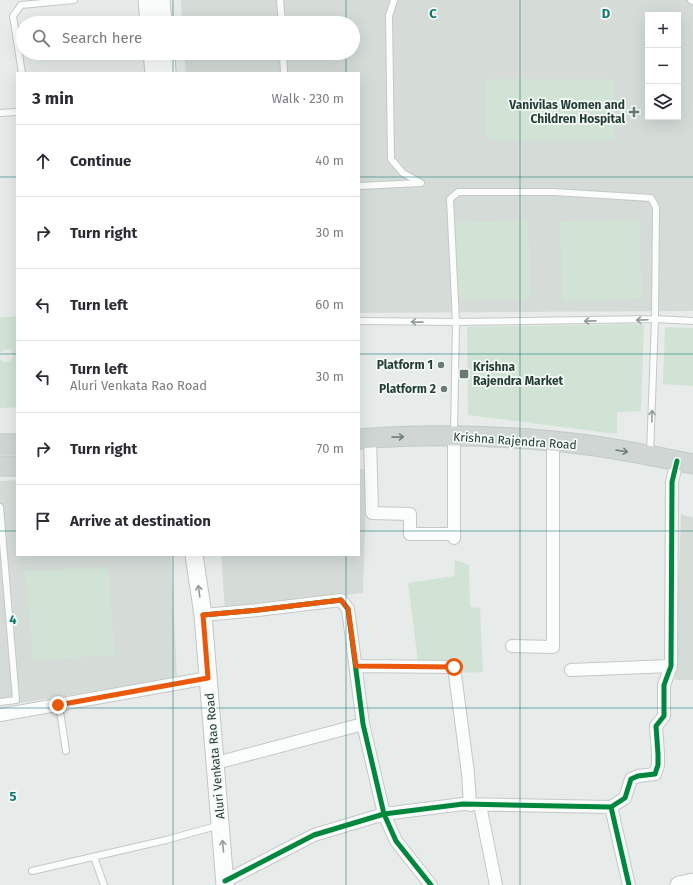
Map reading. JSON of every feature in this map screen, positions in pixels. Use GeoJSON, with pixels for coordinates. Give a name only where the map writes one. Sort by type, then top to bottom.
{"type":"FeatureCollection","features":[{"type":"Feature","properties":{"kind":"main road"},"geometry":{"type":"LineString","coordinates":[[147,0],[148,16]]}},
{"type":"Feature","properties":{"kind":"main road"},"geometry":{"type":"LineString","coordinates":[[161,0],[162,16]]}},
{"type":"Feature","properties":{"kind":"main road"},"geometry":{"type":"LineString","coordinates":[[153,60],[154,72]]}},
{"type":"Feature","properties":{"kind":"main road"},"geometry":{"type":"LineString","coordinates":[[166,60],[167,72]]}},
{"type":"Feature","properties":{"kind":"main road","name":"Krishna Rajendra Road"},"geometry":{"type":"LineString","coordinates":[[365,438],[454,436],[553,441],[650,455],[685,462]]}},
{"type":"Feature","properties":{"kind":"main road"},"geometry":{"type":"LineString","coordinates":[[0,444],[16,444]]}},
{"type":"Feature","properties":{"kind":"main road"},"geometry":{"type":"LineString","coordinates":[[0,466],[16,466]]}},
{"type":"Feature","properties":{"kind":"main road","name":"Aluri Venkata Rao Road"},"geometry":{"type":"LineString","coordinates":[[194,556],[203,615],[225,883]]}},
{"type":"Feature","properties":{"kind":"main road"},"geometry":{"type":"LineString","coordinates":[[680,885],[693,882]]}},
{"type":"Feature","properties":{"kind":"street"},"geometry":{"type":"LineString","coordinates":[[365,438],[372,513],[410,514],[410,534],[454,536],[454,436]]}},
{"type":"Feature","properties":{"kind":"street"},"geometry":{"type":"LineString","coordinates":[[512,646],[552,647],[553,441]]}},
{"type":"Feature","properties":{"kind":"street"},"geometry":{"type":"LineString","coordinates":[[225,883],[314,835],[384,814],[475,805],[611,807],[625,798],[631,780],[638,776],[655,774],[658,765],[656,726],[664,716],[664,685],[671,666],[672,482],[685,462]]}},
{"type":"Feature","properties":{"kind":"street"},"geometry":{"type":"LineString","coordinates":[[203,615],[341,600],[348,609],[363,724],[384,814],[396,841],[431,885]]}},
{"type":"Feature","properties":{"kind":"street"},"geometry":{"type":"LineString","coordinates":[[356,666],[454,667],[468,773],[496,885]]}},
{"type":"Feature","properties":{"kind":"street"},"geometry":{"type":"LineString","coordinates":[[571,670],[671,666]]}},
{"type":"Feature","properties":{"kind":"street"},"geometry":{"type":"LineString","coordinates":[[0,715],[208,678]]}},
{"type":"Feature","properties":{"kind":"street"},"geometry":{"type":"LineString","coordinates":[[216,763],[363,724]]}},
{"type":"Feature","properties":{"kind":"street"},"geometry":{"type":"LineString","coordinates":[[611,807],[629,885]]}},
{"type":"Feature","properties":{"kind":"lane"},"geometry":{"type":"LineString","coordinates":[[16,35],[13,16],[21,5],[74,0]]}},
{"type":"Feature","properties":{"kind":"lane"},"geometry":{"type":"LineString","coordinates":[[280,0],[281,16]]}},
{"type":"Feature","properties":{"kind":"lane"},"geometry":{"type":"LineString","coordinates":[[360,186],[421,183],[403,173],[391,159],[389,16],[394,0]]}},
{"type":"Feature","properties":{"kind":"lane"},"geometry":{"type":"LineString","coordinates":[[20,60],[22,72]]}},
{"type":"Feature","properties":{"kind":"lane"},"geometry":{"type":"LineString","coordinates":[[283,60],[284,72]]}},
{"type":"Feature","properties":{"kind":"lane"},"geometry":{"type":"LineString","coordinates":[[0,113],[16,112]]}},
{"type":"Feature","properties":{"kind":"lane"},"geometry":{"type":"LineString","coordinates":[[454,436],[456,322],[450,199],[458,192],[554,192],[651,198],[656,207],[656,319],[650,455]]}},
{"type":"Feature","properties":{"kind":"lane"},"geometry":{"type":"LineString","coordinates":[[360,321],[456,322],[656,319],[693,321]]}},
{"type":"Feature","properties":{"kind":"lane"},"geometry":{"type":"LineString","coordinates":[[0,507],[16,700],[0,702]]}},
{"type":"Feature","properties":{"kind":"lane"},"geometry":{"type":"LineString","coordinates":[[58,705],[66,751]]}},
{"type":"Feature","properties":{"kind":"lane"},"geometry":{"type":"LineString","coordinates":[[32,871],[166,840],[221,825]]}},
{"type":"Feature","properties":{"kind":"lane"},"geometry":{"type":"LineString","coordinates":[[94,857],[104,885]]}},
{"type":"Feature","properties":{"kind":"shaded area"},"geometry":{"type":"Polygon","coordinates":[[[181,0],[693,0],[693,311],[360,313],[360,72],[186,72],[185,60],[360,60],[360,16],[182,16],[181,0]]]}},
{"type":"Feature","properties":{"kind":"shaded area"},"geometry":{"type":"Polygon","coordinates":[[[360,469],[367,469],[363,593],[225,609],[221,556],[360,556],[360,469]]]}},
{"type":"Feature","properties":{"kind":"shaded area"},"geometry":{"type":"Polygon","coordinates":[[[16,480],[16,556],[171,556],[177,679],[0,706],[0,481],[16,480]]]}},
{"type":"Feature","properties":{"kind":"shaded area"},"geometry":{"type":"Polygon","coordinates":[[[681,514],[693,518],[693,680],[675,680],[681,514]]]}},
{"type":"Feature","properties":{"kind":"green space"},"geometry":{"type":"Polygon","coordinates":[[[487,79],[614,79],[614,140],[487,140],[487,79]]]}},
{"type":"Feature","properties":{"kind":"green space"},"geometry":{"type":"Polygon","coordinates":[[[639,220],[642,298],[563,301],[560,222],[639,220]]]}},
{"type":"Feature","properties":{"kind":"green space"},"geometry":{"type":"Polygon","coordinates":[[[528,221],[531,298],[453,300],[450,223],[528,221]]]}},
{"type":"Feature","properties":{"kind":"green space"},"geometry":{"type":"Polygon","coordinates":[[[16,316],[16,407],[0,408],[0,359],[4,362],[8,362],[12,359],[13,355],[11,350],[7,349],[0,352],[0,318],[16,316]]]}},
{"type":"Feature","properties":{"kind":"green space"},"geometry":{"type":"Polygon","coordinates":[[[644,324],[641,411],[617,412],[617,434],[468,415],[467,327],[644,324]]]}},
{"type":"Feature","properties":{"kind":"green space"},"geometry":{"type":"Polygon","coordinates":[[[665,327],[693,328],[693,386],[663,384],[665,327]]]}},
{"type":"Feature","properties":{"kind":"green space"},"geometry":{"type":"Polygon","coordinates":[[[455,560],[469,565],[470,607],[480,608],[483,672],[460,673],[458,661],[418,662],[408,583],[454,576],[455,560]]]}},
{"type":"Feature","properties":{"kind":"green space"},"geometry":{"type":"Polygon","coordinates":[[[108,566],[115,655],[33,660],[26,571],[108,566]]]}},
{"type":"Feature","properties":{"kind":"cycle path"},"geometry":{"type":"LineString","coordinates":[[611,807],[625,798],[631,779],[638,776],[655,774],[658,765],[656,726],[664,716],[664,685],[671,666],[672,482],[677,461]]}},
{"type":"Feature","properties":{"kind":"cycle path"},"geometry":{"type":"LineString","coordinates":[[203,615],[341,600],[348,609],[363,724],[384,814],[314,835],[225,881]]}},
{"type":"Feature","properties":{"kind":"cycle path"},"geometry":{"type":"LineString","coordinates":[[431,885],[396,841],[384,814],[463,804],[611,807],[629,885]]}},
{"type":"Feature","properties":{"kind":"place","name":"Vanivilas Women and Children Hospital"},"geometry":{"type":"Point","coordinates":[634,112]}},
{"type":"Feature","properties":{"kind":"place","name":"Platform 1"},"geometry":{"type":"Point","coordinates":[441,365]}},
{"type":"Feature","properties":{"kind":"place","name":"Krishna Rajendra Market"},"geometry":{"type":"Point","coordinates":[464,374]}},
{"type":"Feature","properties":{"kind":"place","name":"Platform 2"},"geometry":{"type":"Point","coordinates":[444,389]}},
{"type":"Feature","properties":{"kind":"route"},"geometry":{"type":"LineString","coordinates":[[58,705],[208,678],[203,615],[341,600],[348,609],[356,666],[454,667]]}}]}
